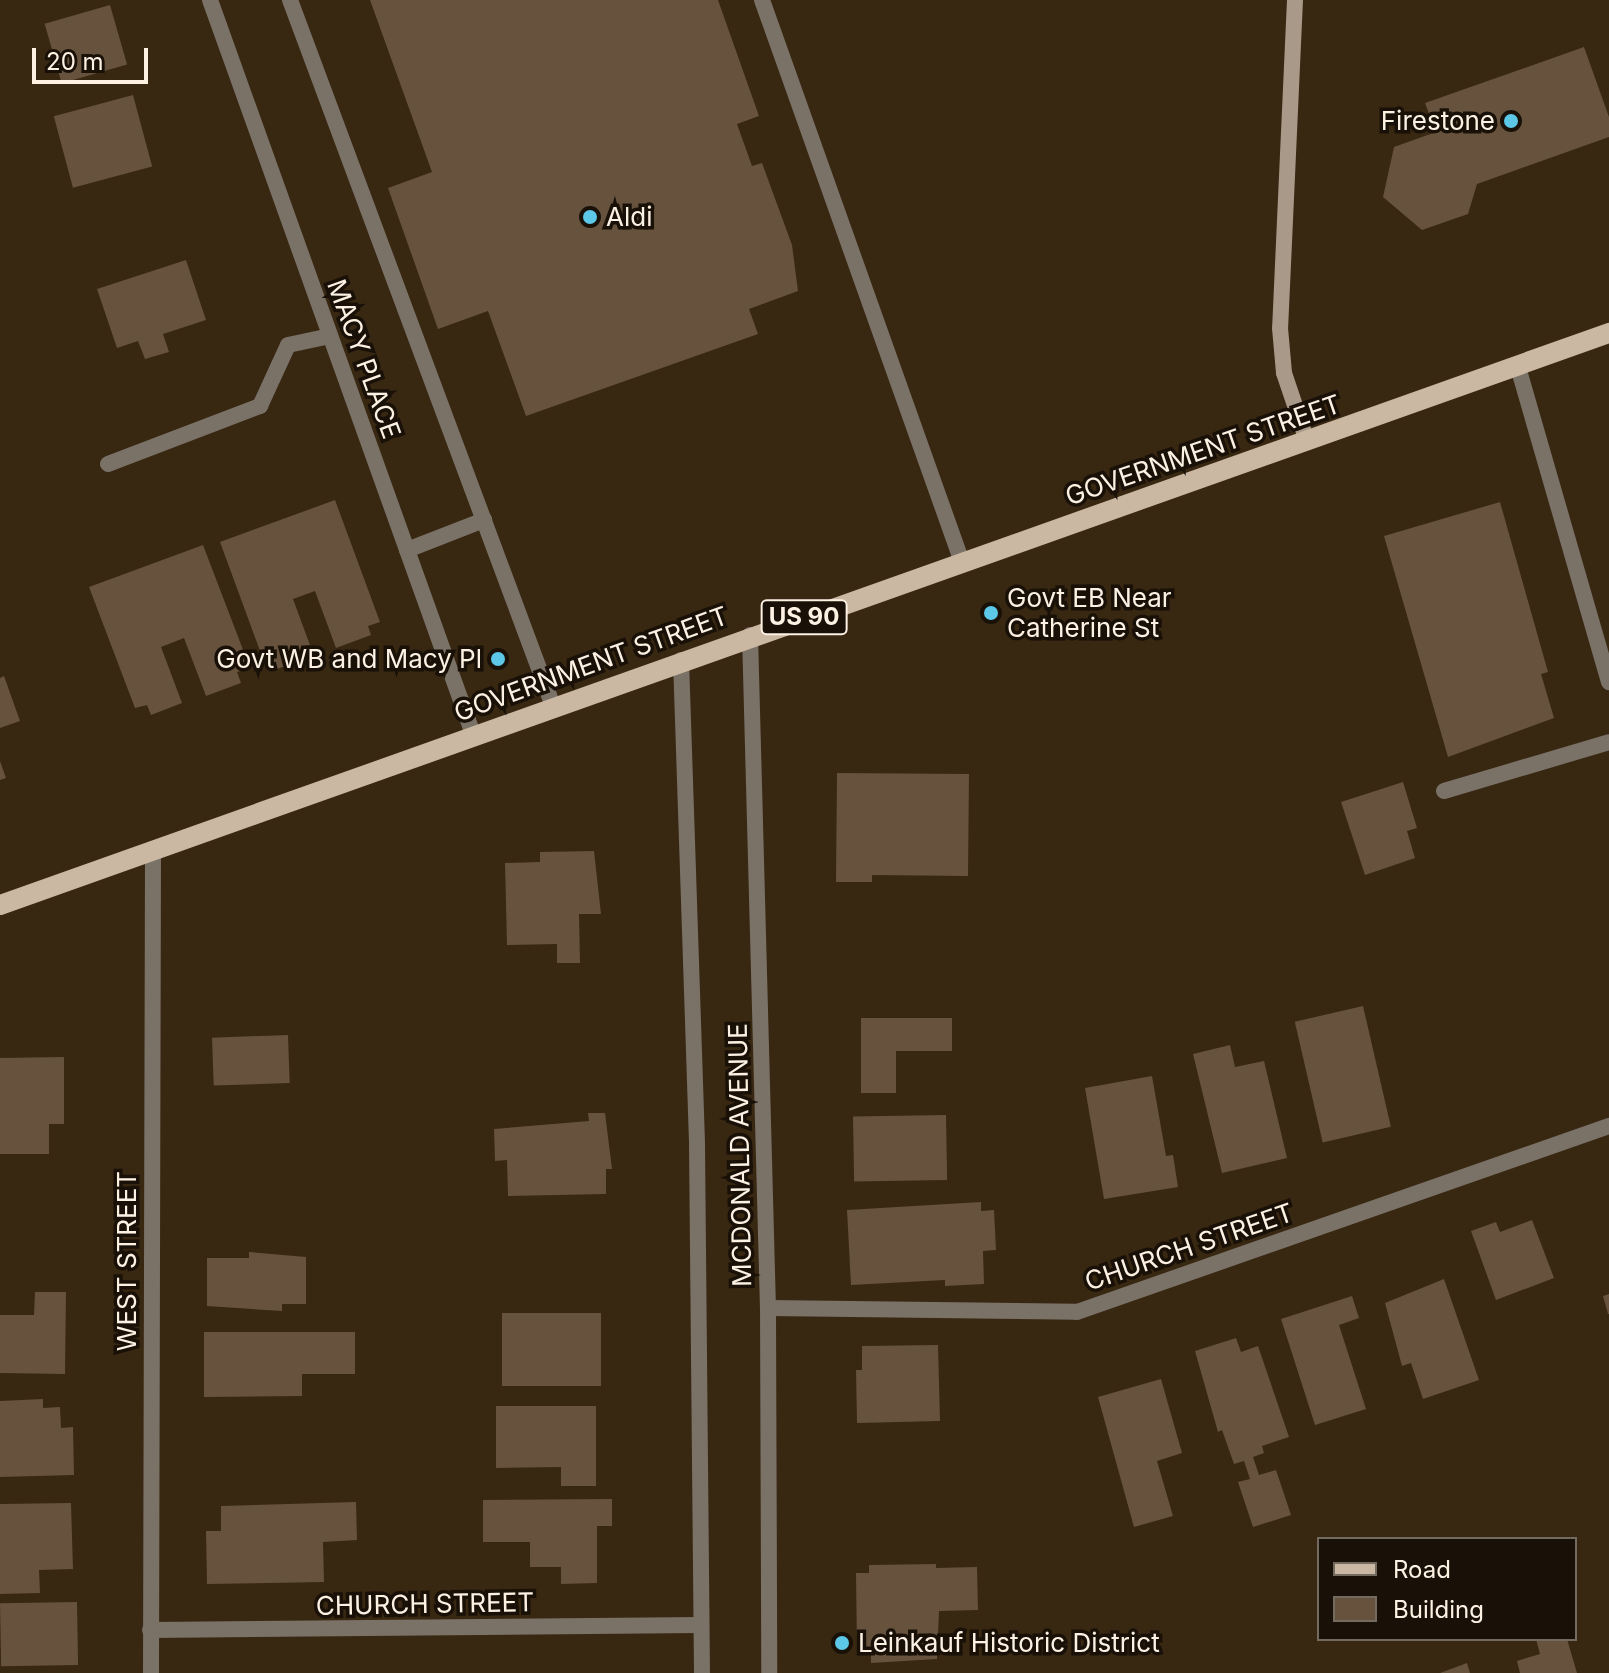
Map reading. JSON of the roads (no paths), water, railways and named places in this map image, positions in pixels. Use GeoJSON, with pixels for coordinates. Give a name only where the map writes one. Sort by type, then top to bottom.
{"type":"FeatureCollection","features":[{"type":"Feature","properties":{"kind":"main road","name":"GOVERNMENT STREET"},"geometry":{"type":"LineString","coordinates":[[0,905],[750,635],[1609,333]]}},
{"type":"Feature","properties":{"kind":"street","name":"MACY PLACE"},"geometry":{"type":"LineString","coordinates":[[210,0],[473,734]]}},
{"type":"Feature","properties":{"kind":"street"},"geometry":{"type":"LineString","coordinates":[[290,0],[553,706]]}},
{"type":"Feature","properties":{"kind":"street"},"geometry":{"type":"LineString","coordinates":[[762,0],[962,562]]}},
{"type":"Feature","properties":{"kind":"street"},"geometry":{"type":"LineString","coordinates":[[1295,0],[1280,328],[1284,373],[1307,441]]}},
{"type":"Feature","properties":{"kind":"street"},"geometry":{"type":"LineString","coordinates":[[108,464],[260,406],[288,345],[330,336]]}},
{"type":"Feature","properties":{"kind":"street"},"geometry":{"type":"LineString","coordinates":[[1518,367],[1609,682]]}},
{"type":"Feature","properties":{"kind":"street"},"geometry":{"type":"LineString","coordinates":[[407,550],[484,520]]}},
{"type":"Feature","properties":{"kind":"street","name":"MCDONALD AVENUE"},"geometry":{"type":"LineString","coordinates":[[750,635],[768,1308],[769,1673]]}},
{"type":"Feature","properties":{"kind":"street","name":"MCDONALD AVENUE"},"geometry":{"type":"LineString","coordinates":[[681,660],[697,1144],[702,1673]]}},
{"type":"Feature","properties":{"kind":"street"},"geometry":{"type":"LineString","coordinates":[[1444,791],[1609,742]]}},
{"type":"Feature","properties":{"kind":"street","name":"WEST STREET"},"geometry":{"type":"LineString","coordinates":[[151,1673],[153,849]]}},
{"type":"Feature","properties":{"kind":"street","name":"CHURCH STREET"},"geometry":{"type":"LineString","coordinates":[[768,1308],[1077,1312],[1609,1126]]}},
{"type":"Feature","properties":{"kind":"street","name":"CHURCH STREET"},"geometry":{"type":"LineString","coordinates":[[150,1630],[701,1625]]}},
{"type":"Feature","properties":{"kind":"place","name":"Firestone"},"geometry":{"type":"Point","coordinates":[1511,121]}},
{"type":"Feature","properties":{"kind":"place","name":"Aldi"},"geometry":{"type":"Point","coordinates":[590,217]}},
{"type":"Feature","properties":{"kind":"place","name":"Govt EB Near Catherine St"},"geometry":{"type":"Point","coordinates":[991,613]}},
{"type":"Feature","properties":{"kind":"place","name":"Govt WB and Macy Pl"},"geometry":{"type":"Point","coordinates":[498,659]}},
{"type":"Feature","properties":{"kind":"place","name":"Leinkauf Historic District"},"geometry":{"type":"Point","coordinates":[842,1643]}}]}
